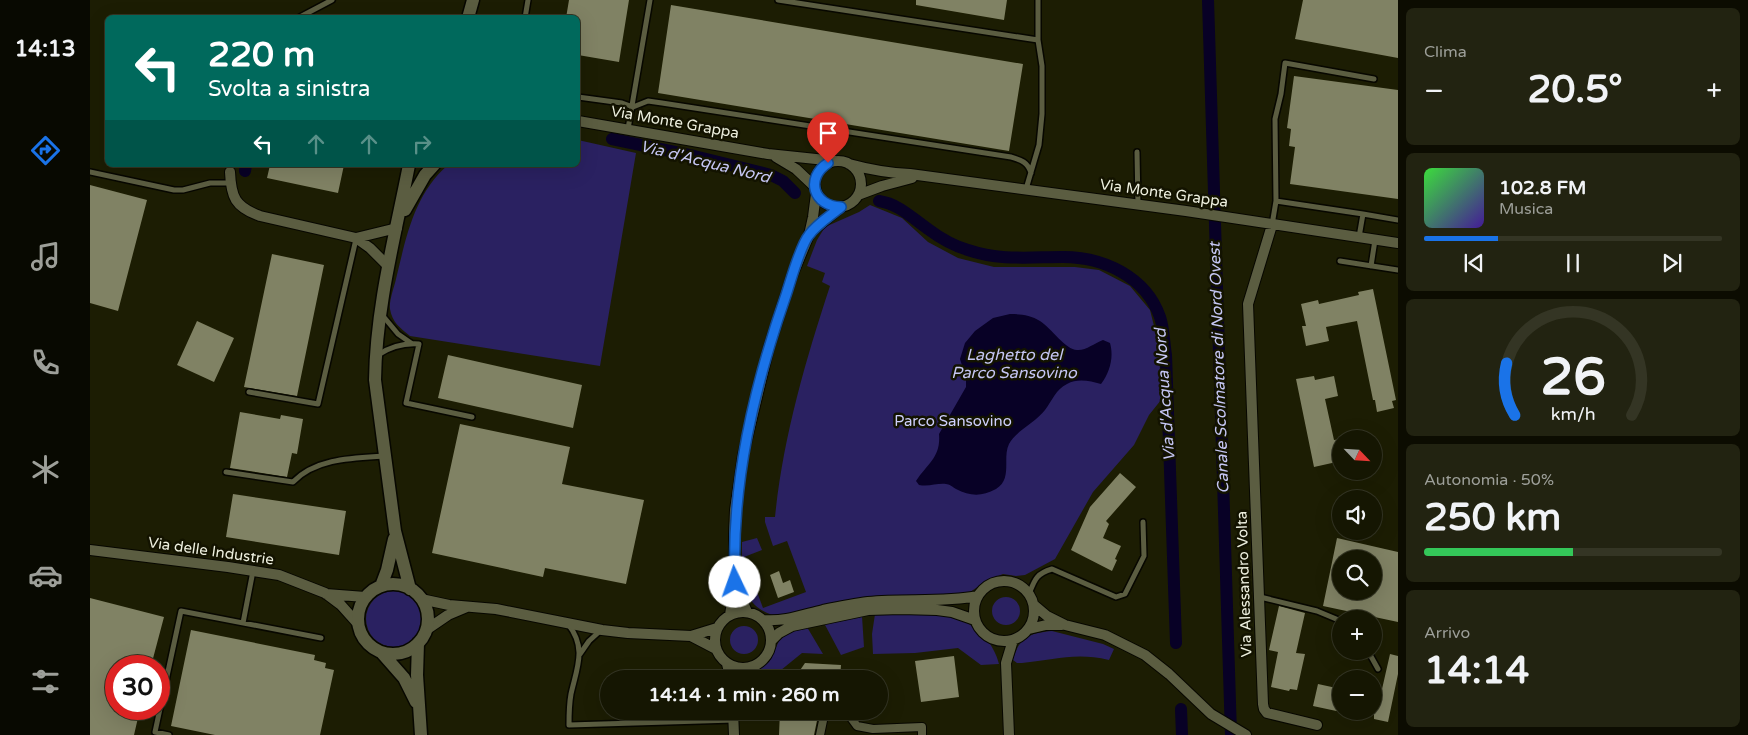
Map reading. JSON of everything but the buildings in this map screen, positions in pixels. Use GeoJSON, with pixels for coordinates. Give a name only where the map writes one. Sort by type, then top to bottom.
{"type":"FeatureCollection","features":[{"type":"Feature","properties":{"kind":"street"},"geometry":{"type":"LineString","coordinates":[[469,15],[475,0]]}},
{"type":"Feature","properties":{"kind":"street"},"geometry":{"type":"LineString","coordinates":[[475,0],[477,15]]}},
{"type":"Feature","properties":{"kind":"street","name":"Via Monte Grappa"},"geometry":{"type":"LineString","coordinates":[[580,120],[768,154],[835,161]]}},
{"type":"Feature","properties":{"kind":"street","name":"Via Monte Grappa"},"geometry":{"type":"LineString","coordinates":[[768,154],[796,169],[816,191]]}},
{"type":"Feature","properties":{"kind":"street"},"geometry":{"type":"LineString","coordinates":[[730,615],[735,582],[735,510],[743,455],[769,347],[792,276],[809,235],[817,173],[822,167],[835,161],[849,164],[859,174],[861,181],[858,196],[851,204],[841,207],[826,205],[816,191]]}},
{"type":"Feature","properties":{"kind":"street","name":"Via Monte Grappa"},"geometry":{"type":"LineString","coordinates":[[849,164],[873,171],[1138,204],[1398,243]]}},
{"type":"Feature","properties":{"kind":"street"},"geometry":{"type":"LineString","coordinates":[[409,167],[380,313],[375,380],[395,531],[410,589]]}},
{"type":"Feature","properties":{"kind":"street"},"geometry":{"type":"LineString","coordinates":[[356,238],[397,228],[410,199],[432,167]]}},
{"type":"Feature","properties":{"kind":"street"},"geometry":{"type":"LineString","coordinates":[[231,168],[232,194],[238,204],[248,211],[260,216],[356,238],[370,248],[388,266]]}},
{"type":"Feature","properties":{"kind":"street","name":"Via Monte Grappa"},"geometry":{"type":"LineString","coordinates":[[858,196],[896,182],[925,176]]}},
{"type":"Feature","properties":{"kind":"street"},"geometry":{"type":"LineString","coordinates":[[809,235],[841,207]]}},
{"type":"Feature","properties":{"kind":"street","name":"Via Alessandro Volta"},"geometry":{"type":"LineString","coordinates":[[1272,225],[1248,304],[1264,710],[1268,713],[1317,725]]}},
{"type":"Feature","properties":{"kind":"street"},"geometry":{"type":"LineString","coordinates":[[381,586],[392,555],[395,531]]}},
{"type":"Feature","properties":{"kind":"street","name":"Via delle Industrie"},"geometry":{"type":"LineString","coordinates":[[90,550],[253,570],[286,577],[325,593],[341,605],[358,624]]}},
{"type":"Feature","properties":{"kind":"street"},"geometry":{"type":"LineString","coordinates":[[763,620],[785,620],[840,606],[882,601],[957,600],[978,596],[989,586],[1003,581],[1018,584],[1029,594],[1034,605],[1034,614],[1029,629],[1022,636],[1005,642],[996,641],[983,633],[975,620],[974,612],[978,596]]}},
{"type":"Feature","properties":{"kind":"street"},"geometry":{"type":"LineString","coordinates":[[735,582],[747,612]]}},
{"type":"Feature","properties":{"kind":"street"},"geometry":{"type":"LineString","coordinates":[[419,710],[404,678],[382,653],[366,642],[361,634],[358,624],[360,606],[372,590],[381,586],[396,584],[410,589],[421,599],[427,614],[426,630]]}},
{"type":"Feature","properties":{"kind":"street","name":"Via delle Industrie"},"geometry":{"type":"LineString","coordinates":[[325,593],[365,597]]}},
{"type":"Feature","properties":{"kind":"street"},"geometry":{"type":"LineString","coordinates":[[421,599],[449,605],[496,609],[602,630],[628,633],[691,636],[717,628]]}},
{"type":"Feature","properties":{"kind":"street"},"geometry":{"type":"LineString","coordinates":[[1034,605],[1047,616],[1065,625],[1105,636],[1145,655],[1169,674],[1216,718],[1246,735]]}},
{"type":"Feature","properties":{"kind":"street"},"geometry":{"type":"LineString","coordinates":[[382,653],[402,653],[411,649],[418,643],[426,630],[448,615],[468,607]]}},
{"type":"Feature","properties":{"kind":"street"},"geometry":{"type":"LineString","coordinates":[[772,640],[779,633],[792,626],[868,610],[937,610],[952,612],[975,620]]}},
{"type":"Feature","properties":{"kind":"street"},"geometry":{"type":"LineString","coordinates":[[727,664],[744,669],[760,664],[766,657],[772,640],[770,632],[763,620],[755,614],[741,612],[730,615],[717,628],[714,642],[719,656],[727,664],[729,670]]}},
{"type":"Feature","properties":{"kind":"street"},"geometry":{"type":"LineString","coordinates":[[1029,629],[1046,625],[1065,625]]}},
{"type":"Feature","properties":{"kind":"street"},"geometry":{"type":"LineString","coordinates":[[691,636],[716,649]]}},
{"type":"Feature","properties":{"kind":"street"},"geometry":{"type":"LineString","coordinates":[[1009,735],[1006,663],[1013,640]]}},
{"type":"Feature","properties":{"kind":"street"},"geometry":{"type":"LineString","coordinates":[[996,641],[1006,663]]}},
{"type":"Feature","properties":{"kind":"street"},"geometry":{"type":"LineString","coordinates":[[418,643],[417,675],[421,735]]}},
{"type":"Feature","properties":{"kind":"street"},"geometry":{"type":"LineString","coordinates":[[733,720],[734,735]]}},
{"type":"Feature","properties":{"kind":"street"},"geometry":{"type":"LineString","coordinates":[[820,735],[823,720]]}},
{"type":"Feature","properties":{"kind":"street"},"geometry":{"type":"LineString","coordinates":[[853,720],[857,726],[873,729],[922,727],[922,735]]}},
{"type":"Feature","properties":{"kind":"lane"},"geometry":{"type":"LineString","coordinates":[[304,15],[332,0]]}},
{"type":"Feature","properties":{"kind":"lane"},"geometry":{"type":"LineString","coordinates":[[526,15],[528,0]]}},
{"type":"Feature","properties":{"kind":"lane"},"geometry":{"type":"LineString","coordinates":[[628,129],[650,0]]}},
{"type":"Feature","properties":{"kind":"lane"},"geometry":{"type":"LineString","coordinates":[[778,0],[1038,40]]}},
{"type":"Feature","properties":{"kind":"lane"},"geometry":{"type":"LineString","coordinates":[[1026,190],[1038,145],[1042,114],[1042,66],[1038,40],[1038,0]]}},
{"type":"Feature","properties":{"kind":"lane"},"geometry":{"type":"LineString","coordinates":[[1272,225],[1276,201],[1275,119],[1281,94],[1285,63],[1374,79]]}},
{"type":"Feature","properties":{"kind":"lane"},"geometry":{"type":"LineString","coordinates":[[580,97],[622,103],[633,107],[648,101],[662,102],[1002,155],[1022,160],[1027,164],[1031,173]]}},
{"type":"Feature","properties":{"kind":"lane"},"geometry":{"type":"LineString","coordinates":[[1137,152],[1138,204]]}},
{"type":"Feature","properties":{"kind":"lane"},"geometry":{"type":"LineString","coordinates":[[90,172],[174,190],[184,190],[210,183],[231,183]]}},
{"type":"Feature","properties":{"kind":"lane"},"geometry":{"type":"LineString","coordinates":[[1276,201],[1398,220]]}},
{"type":"Feature","properties":{"kind":"lane"},"geometry":{"type":"LineString","coordinates":[[1359,237],[1363,214]]}},
{"type":"Feature","properties":{"kind":"lane"},"geometry":{"type":"LineString","coordinates":[[249,392],[318,404],[356,238]]}},
{"type":"Feature","properties":{"kind":"lane"},"geometry":{"type":"LineString","coordinates":[[1371,266],[1375,240]]}},
{"type":"Feature","properties":{"kind":"lane"},"geometry":{"type":"LineString","coordinates":[[1340,261],[1398,270]]}},
{"type":"Feature","properties":{"kind":"lane"},"geometry":{"type":"LineString","coordinates":[[380,313],[398,334],[411,344]]}},
{"type":"Feature","properties":{"kind":"lane"},"geometry":{"type":"LineString","coordinates":[[376,357],[391,348],[419,344],[406,403],[472,417]]}},
{"type":"Feature","properties":{"kind":"lane"},"geometry":{"type":"LineString","coordinates":[[226,472],[293,482],[301,474],[315,467],[347,458],[386,456]]}},
{"type":"Feature","properties":{"kind":"lane"},"geometry":{"type":"LineString","coordinates":[[1029,594],[1036,578],[1043,572],[1052,569],[1116,597],[1125,594],[1144,556],[1143,522]]}},
{"type":"Feature","properties":{"kind":"lane"},"geometry":{"type":"LineString","coordinates":[[243,623],[253,570]]}},
{"type":"Feature","properties":{"kind":"lane"},"geometry":{"type":"LineString","coordinates":[[1260,597],[1317,611],[1332,617]]}},
{"type":"Feature","properties":{"kind":"lane"},"geometry":{"type":"LineString","coordinates":[[169,735],[155,732],[181,611],[321,638]]}},
{"type":"Feature","properties":{"kind":"lane"},"geometry":{"type":"LineString","coordinates":[[568,623],[578,639],[580,655],[569,708],[569,725],[663,720]]}},
{"type":"Feature","properties":{"kind":"lane"},"geometry":{"type":"LineString","coordinates":[[580,655],[589,641],[602,630]]}},
{"type":"Feature","properties":{"kind":"lane"},"geometry":{"type":"LineString","coordinates":[[1373,660],[1378,669]]}},
{"type":"Feature","properties":{"kind":"green space"},"geometry":{"type":"Polygon","coordinates":[[[580,140],[636,153],[600,366],[410,336],[400,327],[391,314],[392,294],[413,218],[419,203],[436,177],[446,167],[580,167],[580,140]]]}},
{"type":"Feature","properties":{"kind":"green space","name":"Parco Sansovino"},"geometry":{"type":"Polygon","coordinates":[[[870,205],[902,218],[928,242],[958,258],[994,267],[1075,267],[1099,270],[1130,286],[1150,310],[1159,346],[1161,400],[1149,415],[1134,445],[1093,492],[1055,559],[1025,575],[1003,574],[988,580],[967,594],[779,617],[756,606],[749,598],[743,578],[742,542],[757,538],[762,550],[744,557],[763,608],[806,592],[787,541],[773,546],[765,517],[775,517],[789,429],[812,343],[830,286],[822,282],[825,273],[807,266],[817,240],[825,227],[870,205]]]}},
{"type":"Feature","properties":{"kind":"green space"},"geometry":{"type":"Polygon","coordinates":[[[388,591],[400,591],[410,595],[418,603],[422,619],[418,635],[410,643],[400,647],[388,647],[378,643],[370,635],[366,625],[366,613],[370,603],[378,595],[388,591]]]}},
{"type":"Feature","properties":{"kind":"green space"},"geometry":{"type":"Polygon","coordinates":[[[1006,597],[1016,601],[1020,611],[1016,621],[1006,625],[996,621],[992,611],[996,601],[1006,597]]]}},
{"type":"Feature","properties":{"kind":"green space"},"geometry":{"type":"Polygon","coordinates":[[[875,614],[936,614],[966,622],[987,639],[995,652],[999,664],[981,665],[958,648],[915,653],[873,654],[872,634],[875,614]]]}},
{"type":"Feature","properties":{"kind":"green space"},"geometry":{"type":"Polygon","coordinates":[[[862,616],[864,647],[841,655],[824,623],[862,616]]]}},
{"type":"Feature","properties":{"kind":"green space"},"geometry":{"type":"Polygon","coordinates":[[[744,626],[754,630],[758,640],[754,650],[744,654],[734,650],[730,640],[734,630],[744,626]]]}},
{"type":"Feature","properties":{"kind":"green space"},"geometry":{"type":"Polygon","coordinates":[[[807,627],[823,654],[802,653],[781,670],[758,670],[769,662],[779,641],[789,633],[807,627]]]}},
{"type":"Feature","properties":{"kind":"green space"},"geometry":{"type":"Polygon","coordinates":[[[1052,631],[1103,644],[1114,649],[1109,660],[1065,657],[1017,663],[1013,660],[1015,652],[1026,638],[1037,633],[1052,631]]]}},
{"type":"Feature","properties":{"kind":"water","name":"Laghetto del Parco Sansovino"},"geometry":{"type":"Polygon","coordinates":[[[1010,314],[1025,315],[1037,319],[1063,343],[1073,349],[1083,349],[1103,340],[1110,343],[1111,359],[1107,374],[1101,384],[1075,381],[1060,389],[1045,410],[1012,439],[1007,450],[1006,474],[1001,485],[996,489],[976,495],[961,491],[947,484],[919,485],[916,481],[936,454],[939,434],[966,387],[966,378],[960,359],[965,343],[975,331],[993,318],[1010,314]]]}},
{"type":"Feature","properties":{"kind":"waterway","name":"Canale Scolmatore di Nord Ovest"},"geometry":{"type":"LineString","coordinates":[[1208,0],[1231,735]]}},
{"type":"Feature","properties":{"kind":"waterway","name":"Via d'Acqua Nord"},"geometry":{"type":"LineString","coordinates":[[612,139],[694,156],[771,175],[783,181],[795,193]]}},
{"type":"Feature","properties":{"kind":"waterway","name":"Via d'Acqua Nord"},"geometry":{"type":"LineString","coordinates":[[245,171],[246,167]]}},
{"type":"Feature","properties":{"kind":"waterway","name":"Via d'Acqua Nord"},"geometry":{"type":"LineString","coordinates":[[879,201],[899,208],[947,241],[963,248],[992,256],[1015,258],[1063,257],[1093,261],[1108,265],[1122,272],[1145,291],[1160,317],[1166,355],[1176,643]]}},
{"type":"Feature","properties":{"kind":"waterway","name":"Via d'Acqua Nord"},"geometry":{"type":"LineString","coordinates":[[1181,709],[1182,735]]}},
{"type":"Feature","properties":{"kind":"route"},"geometry":{"type":"LineString","coordinates":[[735,582],[735,510],[743,455],[769,347],[804,244],[809,235],[841,207],[826,205],[816,194],[814,187],[817,173],[828,163]]}}]}
